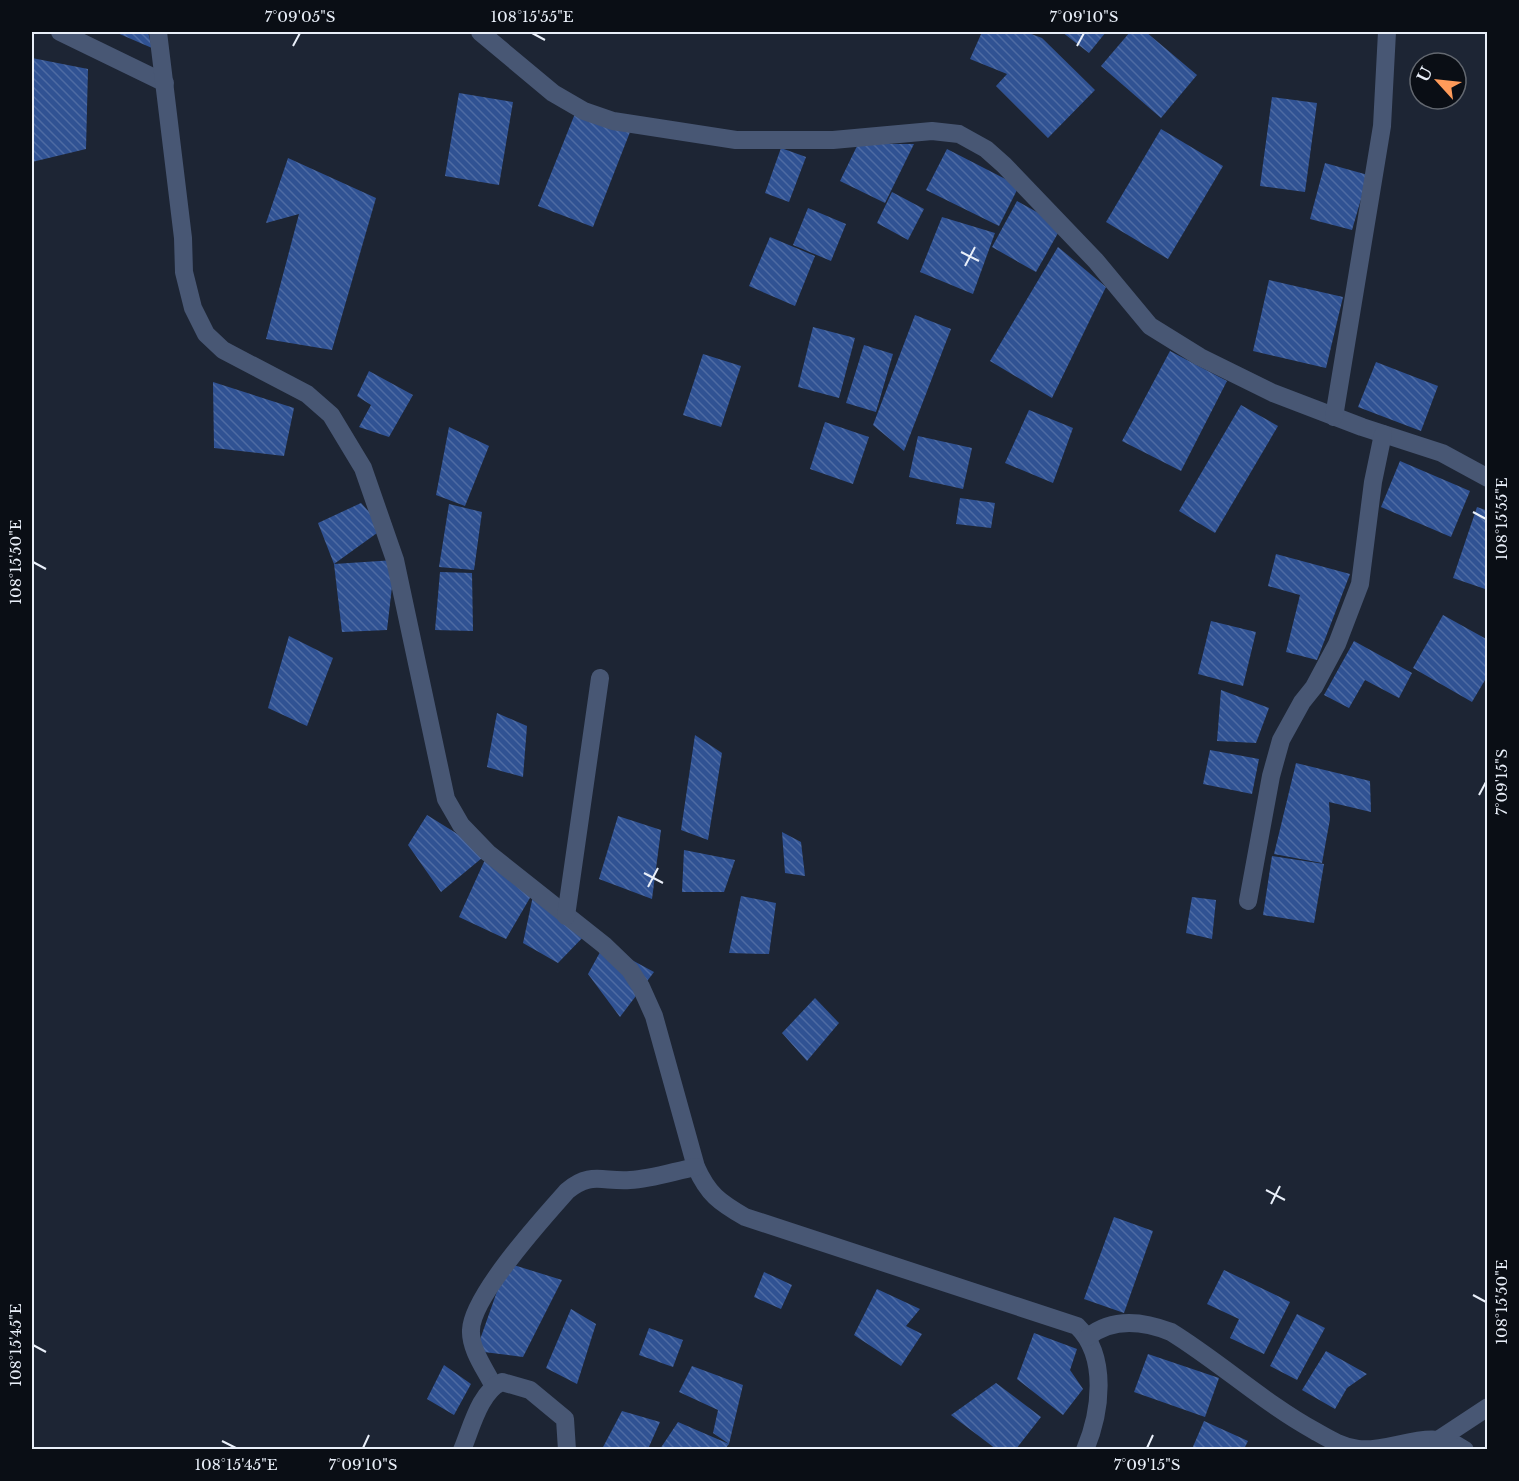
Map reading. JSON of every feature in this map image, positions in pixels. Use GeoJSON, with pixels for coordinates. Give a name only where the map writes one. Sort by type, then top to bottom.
{"type":"FeatureCollection","features":[{"type":"Feature","properties":{"kind":"street"},"geometry":{"type":"LineString","coordinates":[[60,32],[165,83]]}},
{"type":"Feature","properties":{"kind":"street"},"geometry":{"type":"LineString","coordinates":[[158,32],[183,238],[184,272],[193,308],[206,334],[223,350],[307,394],[331,415],[363,468],[395,560],[446,799],[461,825],[488,853],[604,945],[630,970],[642,987],[654,1016],[696,1167],[706,1189],[724,1205],[745,1217],[1077,1326],[1088,1337],[1096,1356],[1098,1379],[1095,1413],[1085,1449]]}},
{"type":"Feature","properties":{"kind":"street"},"geometry":{"type":"LineString","coordinates":[[480,32],[552,93],[584,111],[613,121],[736,140],[833,140],[932,131],[959,134],[986,149],[1004,165],[1096,261],[1150,326],[1200,357],[1273,393],[1334,417],[1442,453],[1488,478]]}},
{"type":"Feature","properties":{"kind":"street"},"geometry":{"type":"LineString","coordinates":[[1334,417],[1382,126],[1388,32]]}},
{"type":"Feature","properties":{"kind":"street"},"geometry":{"type":"LineString","coordinates":[[1248,901],[1271,776],[1281,740],[1337,644],[1360,584],[1373,482],[1383,434]]}},
{"type":"Feature","properties":{"kind":"street"},"geometry":{"type":"LineString","coordinates":[[566,916],[600,678]]}},
{"type":"Feature","properties":{"kind":"street"},"geometry":{"type":"LineString","coordinates":[[493,1385],[470,1333],[472,1322],[501,1270],[567,1191],[578,1181],[596,1177],[630,1180],[696,1167]]}},
{"type":"Feature","properties":{"kind":"street"},"geometry":{"type":"LineString","coordinates":[[1088,1337],[1107,1324],[1116,1322],[1157,1327],[1171,1332],[1290,1418],[1339,1444],[1357,1449],[1378,1449],[1418,1439],[1438,1440],[1465,1449]]}},
{"type":"Feature","properties":{"kind":"street"},"geometry":{"type":"LineString","coordinates":[[493,1385],[509,1382],[530,1390],[553,1408],[565,1419],[567,1449]]}},
{"type":"Feature","properties":{"kind":"street"},"geometry":{"type":"LineString","coordinates":[[462,1449],[493,1385]]}},
{"type":"Feature","properties":{"kind":"street"},"geometry":{"type":"LineString","coordinates":[[1438,1440],[1488,1407]]}},
{"type":"Feature","properties":{"kind":"building"},"geometry":{"type":"Polygon","coordinates":[[[115,32],[148,32],[152,48],[115,32]]]}},
{"type":"Feature","properties":{"kind":"building"},"geometry":{"type":"Polygon","coordinates":[[[982,32],[1026,32],[1042,38],[1095,90],[1048,138],[996,86],[1007,74],[970,59],[982,32]]]}},
{"type":"Feature","properties":{"kind":"building"},"geometry":{"type":"Polygon","coordinates":[[[1062,32],[1106,32],[1089,53],[1062,32]]]}},
{"type":"Feature","properties":{"kind":"building"},"geometry":{"type":"Polygon","coordinates":[[[1130,32],[1146,32],[1197,75],[1161,118],[1101,66],[1130,32]]]}},
{"type":"Feature","properties":{"kind":"building"},"geometry":{"type":"Polygon","coordinates":[[[32,58],[88,69],[86,149],[32,162],[32,58]]]}},
{"type":"Feature","properties":{"kind":"building"},"geometry":{"type":"Polygon","coordinates":[[[459,93],[513,102],[499,185],[445,176],[459,93]]]}},
{"type":"Feature","properties":{"kind":"building"},"geometry":{"type":"Polygon","coordinates":[[[1272,97],[1317,103],[1305,192],[1260,186],[1272,97]]]}},
{"type":"Feature","properties":{"kind":"building"},"geometry":{"type":"Polygon","coordinates":[[[576,111],[630,132],[593,227],[538,206],[576,111]]]}},
{"type":"Feature","properties":{"kind":"building"},"geometry":{"type":"Polygon","coordinates":[[[1161,129],[1223,166],[1168,259],[1106,222],[1161,129]]]}},
{"type":"Feature","properties":{"kind":"building"},"geometry":{"type":"Polygon","coordinates":[[[858,144],[914,144],[885,203],[840,181],[858,144]]]}},
{"type":"Feature","properties":{"kind":"building"},"geometry":{"type":"Polygon","coordinates":[[[781,148],[806,157],[789,202],[765,193],[781,148]]]}},
{"type":"Feature","properties":{"kind":"building"},"geometry":{"type":"Polygon","coordinates":[[[947,149],[1019,186],[999,226],[926,190],[947,149]]]}},
{"type":"Feature","properties":{"kind":"building"},"geometry":{"type":"Polygon","coordinates":[[[288,158],[376,198],[332,350],[266,339],[299,214],[266,223],[288,158]]]}},
{"type":"Feature","properties":{"kind":"building"},"geometry":{"type":"Polygon","coordinates":[[[1325,163],[1368,175],[1352,230],[1310,219],[1325,163]]]}},
{"type":"Feature","properties":{"kind":"building"},"geometry":{"type":"Polygon","coordinates":[[[892,192],[924,209],[908,240],[877,223],[892,192]]]}},
{"type":"Feature","properties":{"kind":"building"},"geometry":{"type":"Polygon","coordinates":[[[1017,201],[1062,226],[1036,272],[992,247],[1017,201]]]}},
{"type":"Feature","properties":{"kind":"building"},"geometry":{"type":"Polygon","coordinates":[[[808,208],[846,224],[831,261],[793,245],[808,208]]]}},
{"type":"Feature","properties":{"kind":"building"},"geometry":{"type":"Polygon","coordinates":[[[942,217],[995,233],[973,294],[920,272],[942,217]]]}},
{"type":"Feature","properties":{"kind":"building"},"geometry":{"type":"Polygon","coordinates":[[[770,237],[815,256],[795,306],[749,286],[770,237]]]}},
{"type":"Feature","properties":{"kind":"building"},"geometry":{"type":"Polygon","coordinates":[[[1058,247],[1106,287],[1052,398],[990,361],[1058,247]]]}},
{"type":"Feature","properties":{"kind":"building"},"geometry":{"type":"Polygon","coordinates":[[[1269,280],[1343,297],[1326,368],[1253,351],[1269,280]]]}},
{"type":"Feature","properties":{"kind":"building"},"geometry":{"type":"Polygon","coordinates":[[[915,315],[951,329],[904,451],[873,425],[915,315]]]}},
{"type":"Feature","properties":{"kind":"building"},"geometry":{"type":"Polygon","coordinates":[[[813,327],[855,338],[839,398],[798,387],[813,327]]]}},
{"type":"Feature","properties":{"kind":"building"},"geometry":{"type":"Polygon","coordinates":[[[864,345],[893,354],[876,412],[846,403],[864,345]]]}},
{"type":"Feature","properties":{"kind":"building"},"geometry":{"type":"Polygon","coordinates":[[[1170,351],[1227,381],[1181,471],[1122,441],[1170,351]]]}},
{"type":"Feature","properties":{"kind":"building"},"geometry":{"type":"Polygon","coordinates":[[[703,354],[741,366],[721,427],[683,415],[703,354]]]}},
{"type":"Feature","properties":{"kind":"building"},"geometry":{"type":"Polygon","coordinates":[[[1376,362],[1438,386],[1421,431],[1358,407],[1376,362]]]}},
{"type":"Feature","properties":{"kind":"building"},"geometry":{"type":"Polygon","coordinates":[[[369,371],[413,395],[389,437],[359,427],[371,405],[357,396],[369,371]]]}},
{"type":"Feature","properties":{"kind":"building"},"geometry":{"type":"Polygon","coordinates":[[[213,382],[294,408],[284,456],[214,448],[213,382]]]}},
{"type":"Feature","properties":{"kind":"building"},"geometry":{"type":"Polygon","coordinates":[[[1241,405],[1278,426],[1215,533],[1179,511],[1241,405]]]}},
{"type":"Feature","properties":{"kind":"building"},"geometry":{"type":"Polygon","coordinates":[[[1029,410],[1073,428],[1053,483],[1005,463],[1029,410]]]}},
{"type":"Feature","properties":{"kind":"building"},"geometry":{"type":"Polygon","coordinates":[[[825,422],[869,437],[853,484],[810,469],[825,422]]]}},
{"type":"Feature","properties":{"kind":"building"},"geometry":{"type":"Polygon","coordinates":[[[449,427],[489,446],[465,506],[436,495],[449,427]]]}},
{"type":"Feature","properties":{"kind":"building"},"geometry":{"type":"Polygon","coordinates":[[[918,436],[972,448],[963,489],[909,477],[918,436]]]}},
{"type":"Feature","properties":{"kind":"building"},"geometry":{"type":"Polygon","coordinates":[[[1400,461],[1470,491],[1451,537],[1381,507],[1400,461]]]}},
{"type":"Feature","properties":{"kind":"building"},"geometry":{"type":"Polygon","coordinates":[[[960,498],[995,503],[991,528],[956,524],[960,498]]]}},
{"type":"Feature","properties":{"kind":"building"},"geometry":{"type":"Polygon","coordinates":[[[361,503],[384,528],[334,564],[318,523],[361,503]]]}},
{"type":"Feature","properties":{"kind":"building"},"geometry":{"type":"Polygon","coordinates":[[[449,504],[482,512],[474,570],[439,567],[449,504]]]}},
{"type":"Feature","properties":{"kind":"building"},"geometry":{"type":"Polygon","coordinates":[[[1477,507],[1488,511],[1488,590],[1453,578],[1477,507]]]}},
{"type":"Feature","properties":{"kind":"building"},"geometry":{"type":"Polygon","coordinates":[[[1276,554],[1350,574],[1317,660],[1286,652],[1300,595],[1268,586],[1276,554]]]}},
{"type":"Feature","properties":{"kind":"building"},"geometry":{"type":"Polygon","coordinates":[[[395,560],[387,630],[342,632],[334,564],[395,560]]]}},
{"type":"Feature","properties":{"kind":"building"},"geometry":{"type":"Polygon","coordinates":[[[440,572],[472,573],[473,631],[435,630],[440,572]]]}},
{"type":"Feature","properties":{"kind":"building"},"geometry":{"type":"Polygon","coordinates":[[[1443,615],[1488,640],[1488,675],[1472,702],[1413,668],[1443,615]]]}},
{"type":"Feature","properties":{"kind":"building"},"geometry":{"type":"Polygon","coordinates":[[[1211,621],[1256,632],[1243,686],[1198,674],[1211,621]]]}},
{"type":"Feature","properties":{"kind":"building"},"geometry":{"type":"Polygon","coordinates":[[[289,636],[333,658],[307,726],[268,708],[289,636]]]}},
{"type":"Feature","properties":{"kind":"building"},"geometry":{"type":"Polygon","coordinates":[[[1354,641],[1412,673],[1399,698],[1365,680],[1349,708],[1324,695],[1354,641]]]}},
{"type":"Feature","properties":{"kind":"building"},"geometry":{"type":"Polygon","coordinates":[[[1221,690],[1269,708],[1256,743],[1217,741],[1221,690]]]}},
{"type":"Feature","properties":{"kind":"building"},"geometry":{"type":"Polygon","coordinates":[[[497,713],[527,726],[523,777],[487,767],[497,713]]]}},
{"type":"Feature","properties":{"kind":"building"},"geometry":{"type":"Polygon","coordinates":[[[695,735],[722,753],[708,840],[681,830],[695,735]]]}},
{"type":"Feature","properties":{"kind":"building"},"geometry":{"type":"Polygon","coordinates":[[[1210,750],[1259,759],[1252,794],[1203,784],[1210,750]]]}},
{"type":"Feature","properties":{"kind":"building"},"geometry":{"type":"Polygon","coordinates":[[[1296,763],[1370,781],[1371,812],[1329,802],[1330,819],[1322,863],[1274,854],[1296,763]]]}},
{"type":"Feature","properties":{"kind":"building"},"geometry":{"type":"Polygon","coordinates":[[[427,815],[488,853],[441,892],[408,845],[427,815]]]}},
{"type":"Feature","properties":{"kind":"building"},"geometry":{"type":"Polygon","coordinates":[[[618,816],[661,830],[652,899],[599,879],[618,816]]]}},
{"type":"Feature","properties":{"kind":"building"},"geometry":{"type":"Polygon","coordinates":[[[782,832],[801,842],[805,876],[785,873],[782,832]]]}},
{"type":"Feature","properties":{"kind":"building"},"geometry":{"type":"Polygon","coordinates":[[[684,850],[735,860],[724,892],[682,892],[684,850]]]}},
{"type":"Feature","properties":{"kind":"building"},"geometry":{"type":"Polygon","coordinates":[[[488,853],[534,891],[506,939],[459,917],[488,853]]]}},
{"type":"Feature","properties":{"kind":"building"},"geometry":{"type":"Polygon","coordinates":[[[1272,856],[1324,864],[1314,923],[1263,915],[1272,856]]]}},
{"type":"Feature","properties":{"kind":"building"},"geometry":{"type":"Polygon","coordinates":[[[534,891],[588,932],[558,963],[523,943],[534,891]]]}},
{"type":"Feature","properties":{"kind":"building"},"geometry":{"type":"Polygon","coordinates":[[[741,896],[776,903],[769,954],[729,953],[741,896]]]}},
{"type":"Feature","properties":{"kind":"building"},"geometry":{"type":"Polygon","coordinates":[[[1192,897],[1216,900],[1212,939],[1186,933],[1192,897]]]}},
{"type":"Feature","properties":{"kind":"building"},"geometry":{"type":"Polygon","coordinates":[[[604,945],[654,972],[620,1017],[588,974],[604,945]]]}},
{"type":"Feature","properties":{"kind":"building"},"geometry":{"type":"Polygon","coordinates":[[[815,998],[839,1023],[807,1061],[782,1033],[815,998]]]}},
{"type":"Feature","properties":{"kind":"building"},"geometry":{"type":"Polygon","coordinates":[[[1114,1217],[1153,1231],[1124,1313],[1084,1299],[1114,1217]]]}},
{"type":"Feature","properties":{"kind":"building"},"geometry":{"type":"Polygon","coordinates":[[[507,1263],[562,1280],[523,1357],[476,1351],[507,1263]]]}},
{"type":"Feature","properties":{"kind":"building"},"geometry":{"type":"Polygon","coordinates":[[[1224,1270],[1290,1302],[1264,1354],[1230,1338],[1239,1319],[1207,1304],[1224,1270]]]}},
{"type":"Feature","properties":{"kind":"building"},"geometry":{"type":"Polygon","coordinates":[[[764,1272],[792,1285],[781,1309],[754,1297],[764,1272]]]}},
{"type":"Feature","properties":{"kind":"building"},"geometry":{"type":"Polygon","coordinates":[[[877,1289],[920,1309],[906,1326],[922,1334],[901,1366],[854,1335],[877,1289]]]}},
{"type":"Feature","properties":{"kind":"building"},"geometry":{"type":"Polygon","coordinates":[[[571,1309],[596,1324],[577,1384],[546,1368],[571,1309]]]}},
{"type":"Feature","properties":{"kind":"building"},"geometry":{"type":"Polygon","coordinates":[[[1297,1314],[1325,1328],[1297,1380],[1270,1366],[1297,1314]]]}},
{"type":"Feature","properties":{"kind":"building"},"geometry":{"type":"Polygon","coordinates":[[[649,1328],[683,1340],[673,1367],[639,1355],[649,1328]]]}},
{"type":"Feature","properties":{"kind":"building"},"geometry":{"type":"Polygon","coordinates":[[[1034,1333],[1077,1349],[1070,1370],[1083,1389],[1063,1415],[1017,1379],[1034,1333]]]}},
{"type":"Feature","properties":{"kind":"building"},"geometry":{"type":"Polygon","coordinates":[[[1326,1351],[1367,1374],[1347,1388],[1335,1409],[1302,1390],[1326,1351]]]}},
{"type":"Feature","properties":{"kind":"building"},"geometry":{"type":"Polygon","coordinates":[[[1148,1354],[1219,1378],[1205,1417],[1134,1392],[1148,1354]]]}},
{"type":"Feature","properties":{"kind":"building"},"geometry":{"type":"Polygon","coordinates":[[[444,1365],[471,1384],[454,1415],[427,1399],[444,1365]]]}},
{"type":"Feature","properties":{"kind":"building"},"geometry":{"type":"Polygon","coordinates":[[[692,1366],[743,1385],[729,1444],[713,1433],[718,1410],[679,1392],[692,1366]]]}},
{"type":"Feature","properties":{"kind":"building"},"geometry":{"type":"Polygon","coordinates":[[[996,1383],[1041,1417],[1016,1449],[996,1449],[951,1415],[996,1383]]]}},
{"type":"Feature","properties":{"kind":"building"},"geometry":{"type":"Polygon","coordinates":[[[622,1411],[660,1422],[648,1449],[602,1449],[622,1411]]]}},
{"type":"Feature","properties":{"kind":"building"},"geometry":{"type":"Polygon","coordinates":[[[1204,1421],[1248,1441],[1244,1449],[1192,1449],[1204,1421]]]}},
{"type":"Feature","properties":{"kind":"building"},"geometry":{"type":"Polygon","coordinates":[[[678,1422],[729,1444],[725,1449],[660,1449],[678,1422]]]}}]}
